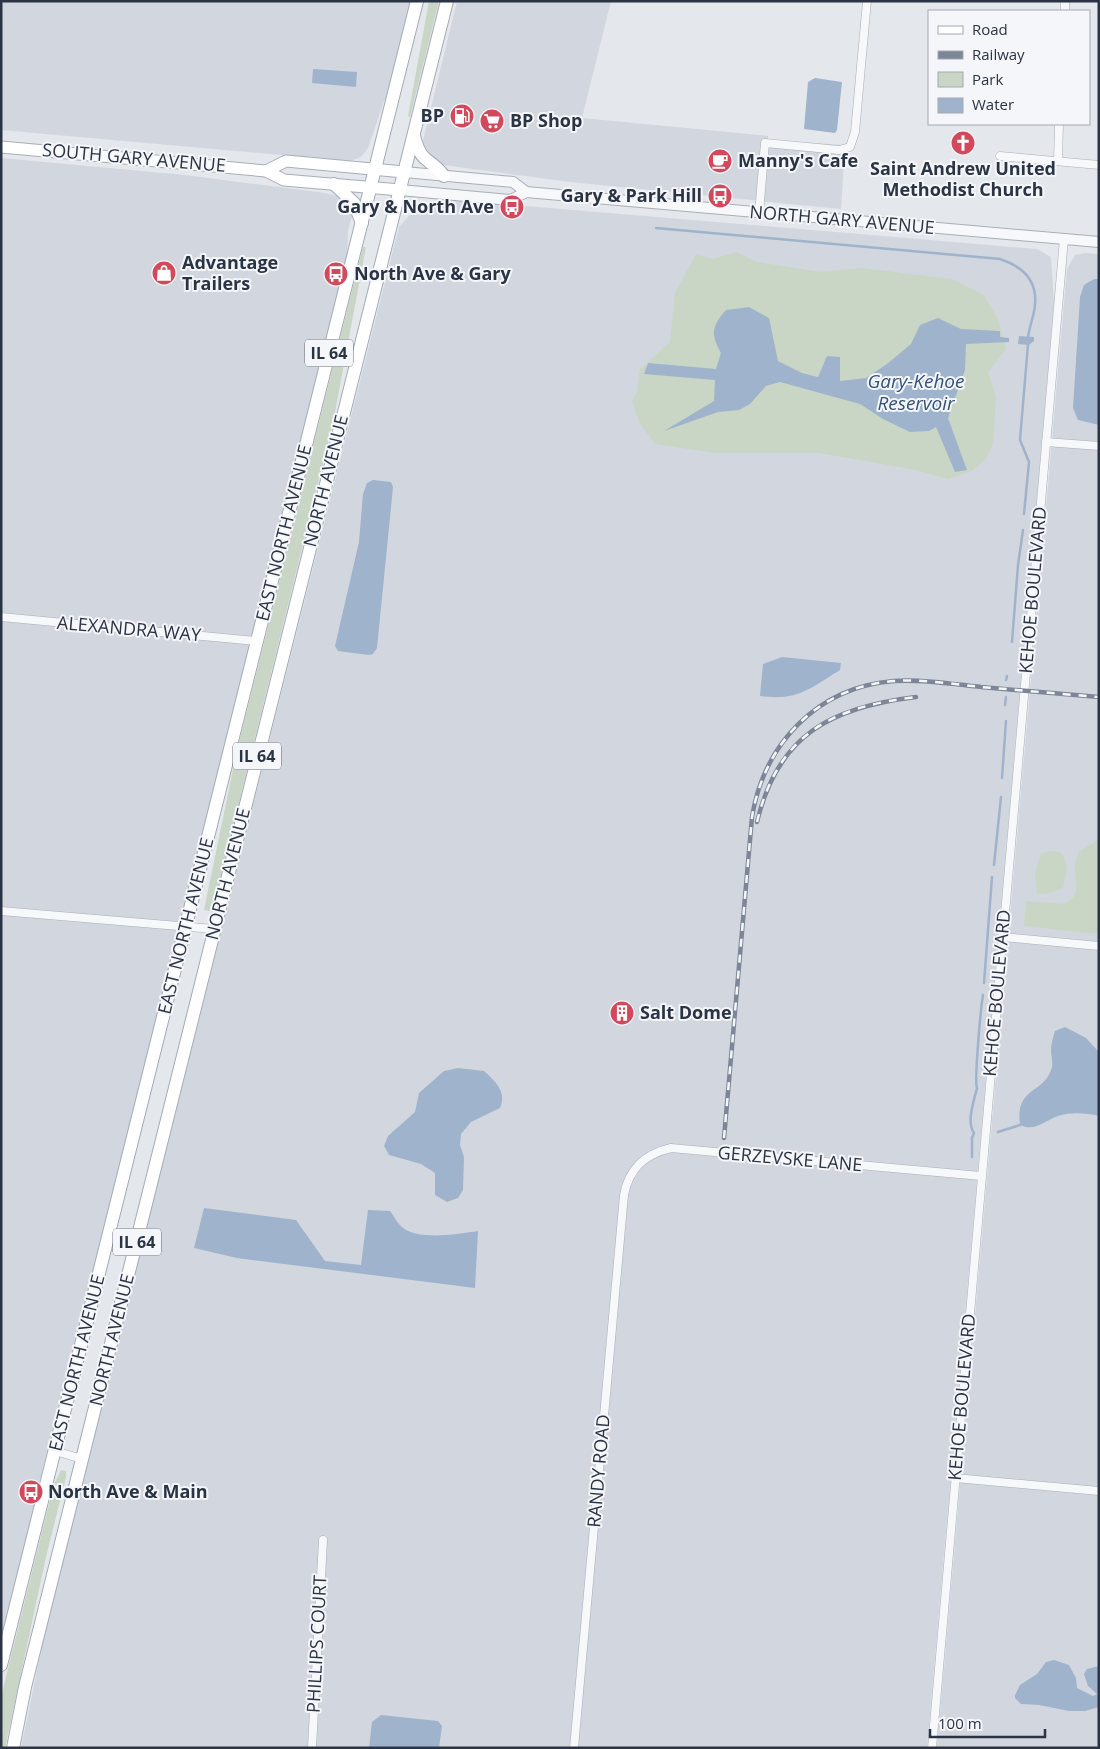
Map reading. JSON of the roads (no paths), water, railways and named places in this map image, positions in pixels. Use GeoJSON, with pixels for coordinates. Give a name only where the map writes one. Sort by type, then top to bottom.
{"type":"FeatureCollection","features":[{"type":"Feature","properties":{"kind":"main road","name":"IL 64"},"geometry":{"type":"LineString","coordinates":[[371,188],[417,1]]}},
{"type":"Feature","properties":{"kind":"main road","name":"NORTH AVENUE"},"geometry":{"type":"LineString","coordinates":[[13,1748],[25,1687],[447,1]]}},
{"type":"Feature","properties":{"kind":"main road"},"geometry":{"type":"LineString","coordinates":[[414,134],[423,159],[439,169],[444,176]]}},
{"type":"Feature","properties":{"kind":"main road","name":"SOUTH GARY AVENUE"},"geometry":{"type":"LineString","coordinates":[[1,147],[266,171],[284,180],[371,188]]}},
{"type":"Feature","properties":{"kind":"main road","name":"SOUTH GARY AVENUE"},"geometry":{"type":"LineString","coordinates":[[266,171],[286,161],[404,172]]}},
{"type":"Feature","properties":{"kind":"main road"},"geometry":{"type":"LineString","coordinates":[[334,184],[354,203],[362,223]]}},
{"type":"Feature","properties":{"kind":"main road","name":"NORTH GARY AVENUE"},"geometry":{"type":"LineString","coordinates":[[371,188],[400,190]]}},
{"type":"Feature","properties":{"kind":"main road","name":"EAST NORTH AVENUE"},"geometry":{"type":"LineString","coordinates":[[1,1665],[371,188]]}},
{"type":"Feature","properties":{"kind":"street"},"geometry":{"type":"LineString","coordinates":[[759,213],[765,143],[839,150],[850,147],[855,132],[867,1]]}},
{"type":"Feature","properties":{"kind":"street"},"geometry":{"type":"LineString","coordinates":[[1058,161],[1059,125]]}},
{"type":"Feature","properties":{"kind":"street"},"geometry":{"type":"LineString","coordinates":[[1000,156],[1099,165]]}},
{"type":"Feature","properties":{"kind":"street","name":"NORTH GARY AVENUE"},"geometry":{"type":"LineString","coordinates":[[404,172],[513,182],[526,192],[1099,242]]}},
{"type":"Feature","properties":{"kind":"street","name":"NORTH GARY AVENUE"},"geometry":{"type":"LineString","coordinates":[[400,190],[511,200],[526,192]]}},
{"type":"Feature","properties":{"kind":"street","name":"KEHOE BOULEVARD"},"geometry":{"type":"LineString","coordinates":[[932,1748],[1064,239]]}},
{"type":"Feature","properties":{"kind":"street"},"geometry":{"type":"LineString","coordinates":[[1046,442],[1099,446]]}},
{"type":"Feature","properties":{"kind":"street","name":"ALEXANDRA WAY"},"geometry":{"type":"LineString","coordinates":[[1,617],[256,641]]}},
{"type":"Feature","properties":{"kind":"street"},"geometry":{"type":"LineString","coordinates":[[1,911],[214,929]]}},
{"type":"Feature","properties":{"kind":"street"},"geometry":{"type":"LineString","coordinates":[[1003,937],[1099,946]]}},
{"type":"Feature","properties":{"kind":"street","name":"GERZEVSKE LANE"},"geometry":{"type":"LineString","coordinates":[[624,1195],[630,1175],[647,1155],[671,1148],[981,1176]]}},
{"type":"Feature","properties":{"kind":"street","name":"RANDY ROAD"},"geometry":{"type":"LineString","coordinates":[[574,1748],[624,1195]]}},
{"type":"Feature","properties":{"kind":"street"},"geometry":{"type":"LineString","coordinates":[[55,1451],[82,1459]]}},
{"type":"Feature","properties":{"kind":"street"},"geometry":{"type":"LineString","coordinates":[[955,1478],[1099,1491]]}},
{"type":"Feature","properties":{"kind":"street","name":"PHILLIPS COURT"},"geometry":{"type":"LineString","coordinates":[[312,1748],[323,1540]]}},
{"type":"Feature","properties":{"kind":"water"},"geometry":{"type":"Polygon","coordinates":[[[313,69],[357,72],[356,87],[312,83],[313,69]]]}},
{"type":"Feature","properties":{"kind":"water"},"geometry":{"type":"Polygon","coordinates":[[[815,78],[842,82],[837,130],[835,133],[804,129],[808,82],[815,78]]]}},
{"type":"Feature","properties":{"kind":"water"},"geometry":{"type":"Polygon","coordinates":[[[1094,279],[1099,279],[1099,425],[1078,420],[1073,408],[1080,297],[1084,285],[1094,279]]]}},
{"type":"Feature","properties":{"kind":"water","name":"Gary-Kehoe Reservoir"},"geometry":{"type":"Polygon","coordinates":[[[749,307],[769,318],[778,361],[802,373],[818,377],[827,356],[840,357],[840,381],[866,378],[911,344],[920,325],[938,318],[961,329],[1000,331],[1000,337],[1009,338],[1009,342],[966,344],[965,370],[948,418],[967,470],[955,472],[936,427],[929,431],[910,432],[883,419],[860,404],[780,382],[766,386],[750,404],[739,410],[718,412],[664,431],[714,401],[715,380],[644,374],[648,363],[716,369],[721,353],[715,340],[715,325],[726,310],[749,307]]]}},
{"type":"Feature","properties":{"kind":"water"},"geometry":{"type":"Polygon","coordinates":[[[1019,336],[1034,337],[1034,341],[1029,345],[1018,344],[1019,336]]]}},
{"type":"Feature","properties":{"kind":"water"},"geometry":{"type":"Polygon","coordinates":[[[373,480],[391,482],[393,487],[377,648],[373,654],[369,655],[338,651],[335,646],[359,542],[363,494],[367,483],[373,480]]]}},
{"type":"Feature","properties":{"kind":"water"},"geometry":{"type":"Polygon","coordinates":[[[782,657],[841,663],[840,670],[811,688],[794,695],[784,697],[760,696],[763,664],[782,657]]]}},
{"type":"Feature","properties":{"kind":"water"},"geometry":{"type":"Polygon","coordinates":[[[1065,1027],[1086,1038],[1099,1052],[1099,1116],[1068,1114],[1058,1116],[1035,1127],[1020,1125],[1022,1104],[1026,1097],[1047,1078],[1052,1068],[1051,1048],[1055,1031],[1065,1027]]]}},
{"type":"Feature","properties":{"kind":"water"},"geometry":{"type":"Polygon","coordinates":[[[458,1068],[484,1071],[499,1088],[502,1102],[500,1108],[471,1122],[461,1134],[460,1145],[464,1157],[463,1190],[458,1198],[447,1202],[435,1195],[435,1173],[421,1164],[389,1155],[384,1146],[388,1136],[415,1112],[419,1093],[444,1071],[458,1068]]]}},
{"type":"Feature","properties":{"kind":"water"},"geometry":{"type":"Polygon","coordinates":[[[204,1208],[296,1220],[325,1261],[361,1265],[368,1210],[390,1211],[402,1227],[418,1234],[460,1234],[478,1231],[475,1288],[237,1258],[194,1248],[204,1208]]]}},
{"type":"Feature","properties":{"kind":"water"},"geometry":{"type":"Polygon","coordinates":[[[1054,1660],[1069,1665],[1076,1678],[1077,1688],[1093,1696],[1097,1694],[1088,1686],[1084,1674],[1087,1669],[1099,1666],[1099,1707],[1085,1711],[1069,1711],[1039,1705],[1021,1704],[1015,1698],[1020,1685],[1037,1674],[1046,1662],[1054,1660]]]}},
{"type":"Feature","properties":{"kind":"water"},"geometry":{"type":"Polygon","coordinates":[[[381,1715],[438,1721],[442,1726],[439,1748],[369,1748],[372,1722],[381,1715]]]}},
{"type":"Feature","properties":{"kind":"waterway"},"geometry":{"type":"LineString","coordinates":[[656,228],[1000,259],[1018,267],[1030,280],[1033,287],[1035,305],[1028,338]]}},
{"type":"Feature","properties":{"kind":"waterway"},"geometry":{"type":"LineString","coordinates":[[1024,514],[1029,462],[1020,440],[1028,344]]}},
{"type":"Feature","properties":{"kind":"waterway"},"geometry":{"type":"LineString","coordinates":[[1012,642],[1018,565],[1023,530]]}},
{"type":"Feature","properties":{"kind":"waterway"},"geometry":{"type":"LineString","coordinates":[[1006,680],[1007,676]]}},
{"type":"Feature","properties":{"kind":"waterway"},"geometry":{"type":"LineString","coordinates":[[1005,705],[1006,697]]}},
{"type":"Feature","properties":{"kind":"waterway"},"geometry":{"type":"LineString","coordinates":[[1002,778],[1006,721]]}},
{"type":"Feature","properties":{"kind":"waterway"},"geometry":{"type":"LineString","coordinates":[[994,865],[1001,797]]}},
{"type":"Feature","properties":{"kind":"waterway"},"geometry":{"type":"LineString","coordinates":[[984,983],[992,877]]}},
{"type":"Feature","properties":{"kind":"waterway"},"geometry":{"type":"LineString","coordinates":[[972,1157],[972,1138],[974,1133],[971,1117],[977,1088],[977,1059],[983,995]]}},
{"type":"Feature","properties":{"kind":"waterway"},"geometry":{"type":"LineString","coordinates":[[998,1132],[1020,1125]]}},
{"type":"Feature","properties":{"kind":"railway"},"geometry":{"type":"LineString","coordinates":[[724,1138],[752,817],[758,790],[768,766],[782,743],[818,707],[841,695],[866,686],[894,681],[926,681],[1099,697]]}},
{"type":"Feature","properties":{"kind":"railway"},"geometry":{"type":"LineString","coordinates":[[757,822],[766,792],[779,767],[794,746],[813,730],[834,718],[859,708],[916,697]]}},
{"type":"Feature","properties":{"kind":"place","name":"BP"},"geometry":{"type":"Point","coordinates":[462,116]}},
{"type":"Feature","properties":{"kind":"place","name":"BP Shop"},"geometry":{"type":"Point","coordinates":[492,121]}},
{"type":"Feature","properties":{"kind":"place","name":"Saint Andrew United Methodist Church"},"geometry":{"type":"Point","coordinates":[963,143]}},
{"type":"Feature","properties":{"kind":"place","name":"Manny's Cafe"},"geometry":{"type":"Point","coordinates":[720,161]}},
{"type":"Feature","properties":{"kind":"place","name":"Gary & Park Hill"},"geometry":{"type":"Point","coordinates":[720,196]}},
{"type":"Feature","properties":{"kind":"place","name":"Gary & North Ave"},"geometry":{"type":"Point","coordinates":[512,207]}},
{"type":"Feature","properties":{"kind":"place","name":"Advantage Trailers"},"geometry":{"type":"Point","coordinates":[164,273]}},
{"type":"Feature","properties":{"kind":"place","name":"North Ave & Gary"},"geometry":{"type":"Point","coordinates":[336,274]}},
{"type":"Feature","properties":{"kind":"place","name":"Salt Dome"},"geometry":{"type":"Point","coordinates":[622,1013]}},
{"type":"Feature","properties":{"kind":"place","name":"North Ave & Main"},"geometry":{"type":"Point","coordinates":[31,1492]}}]}
